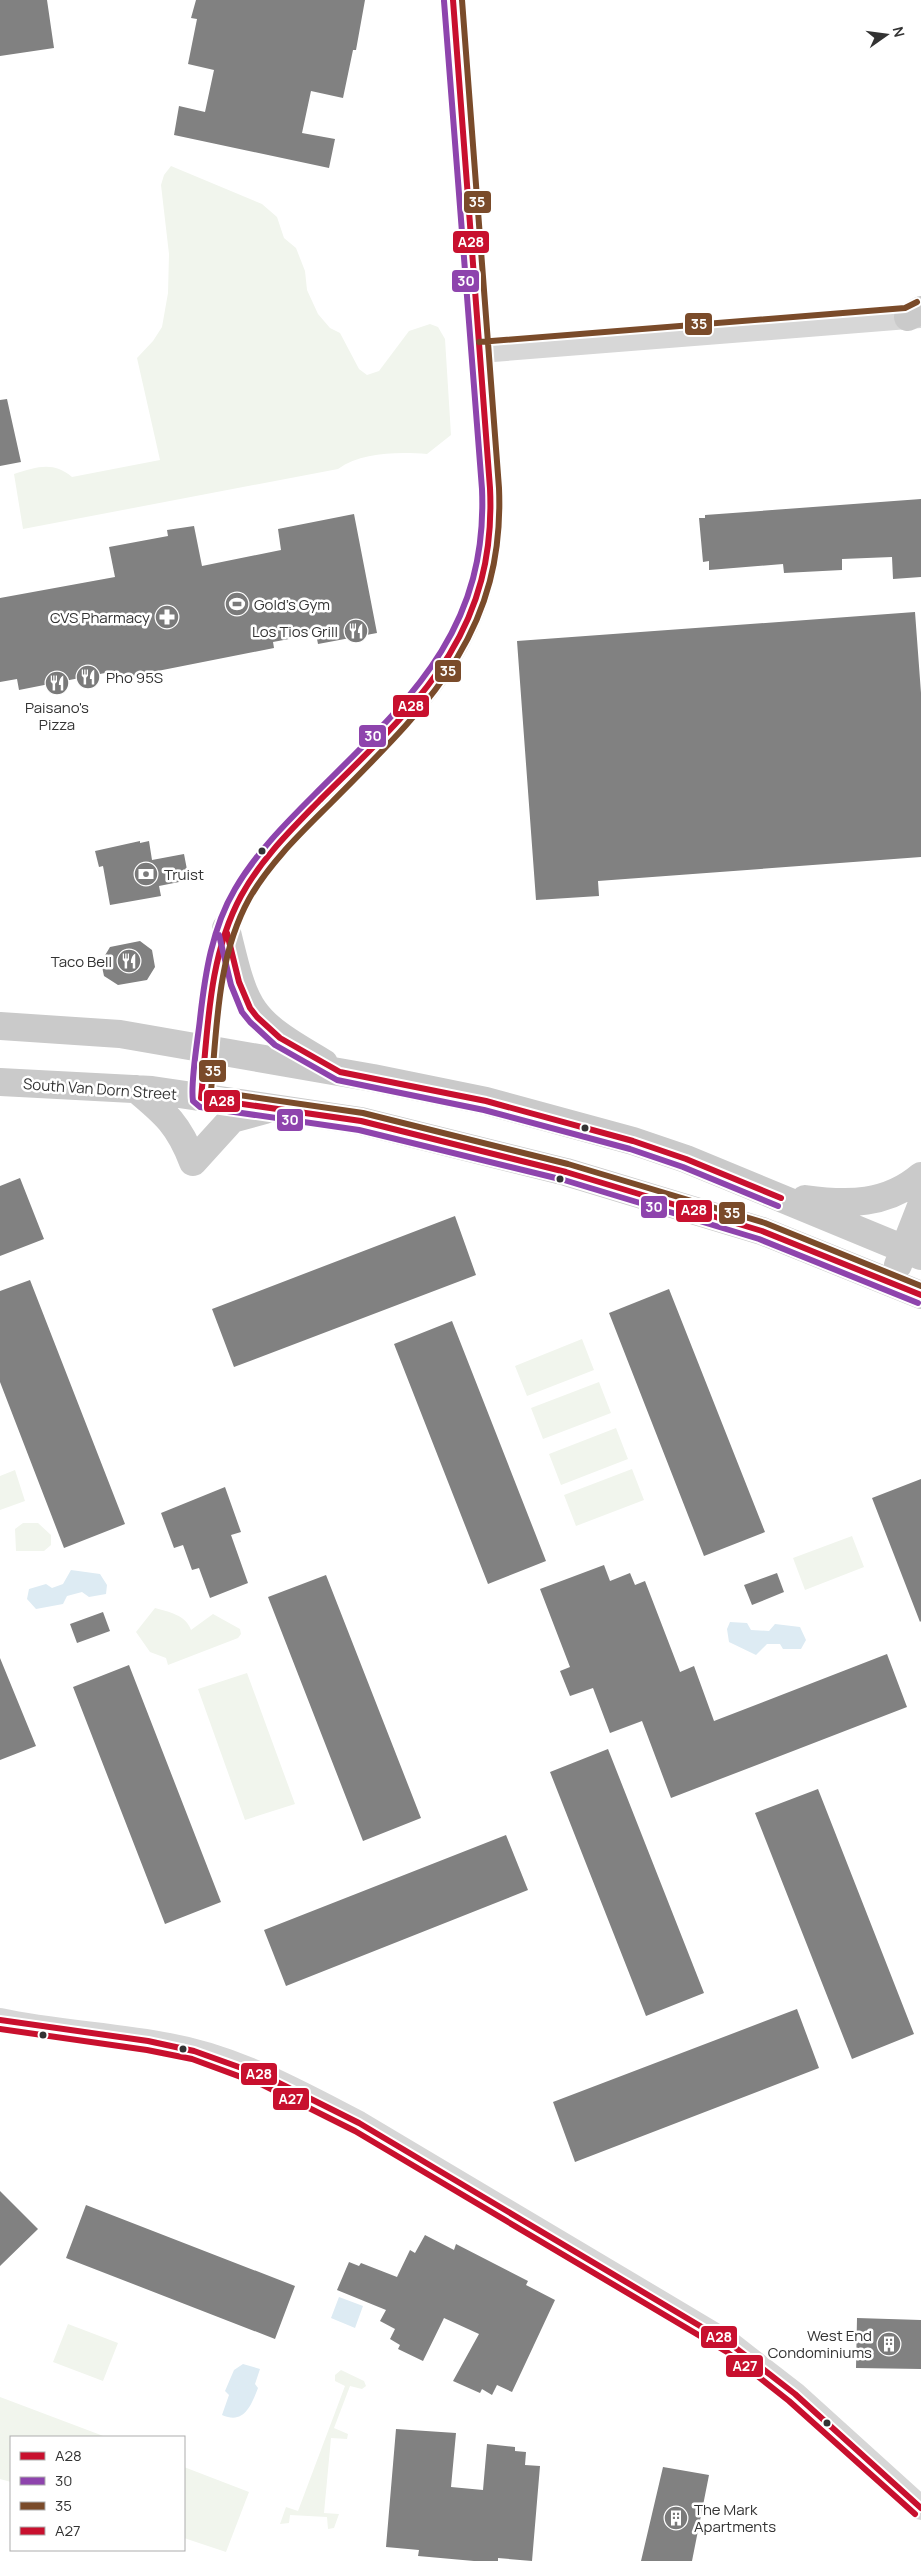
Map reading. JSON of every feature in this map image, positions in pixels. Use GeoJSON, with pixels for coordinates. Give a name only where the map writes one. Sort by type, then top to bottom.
{"type":"FeatureCollection","features":[{"type":"Feature","properties":{"kind":"main road"},"geometry":{"type":"LineString","coordinates":[[226,928],[239,982],[250,1008],[257,1017],[280,1038],[340,1072]]}},
{"type":"Feature","properties":{"kind":"main road"},"geometry":{"type":"LineString","coordinates":[[0,1026],[120,1034],[340,1072],[486,1101],[632,1140],[686,1159],[913,1253]]}},
{"type":"Feature","properties":{"kind":"main road","name":"South Van Dorn Street"},"geometry":{"type":"LineString","coordinates":[[0,1082],[136,1089],[360,1121],[566,1172],[762,1231],[921,1295]]}},
{"type":"Feature","properties":{"kind":"main road"},"geometry":{"type":"LineString","coordinates":[[136,1089],[163,1112],[178,1129],[193,1162],[232,1120],[243,1115],[275,1108]]}},
{"type":"Feature","properties":{"kind":"main road"},"geometry":{"type":"LineString","coordinates":[[774,1195],[859,1203],[895,1193],[921,1176]]}},
{"type":"Feature","properties":{"kind":"main road"},"geometry":{"type":"LineString","coordinates":[[891,1283],[913,1253],[921,1206]]}},
{"type":"Feature","properties":{"kind":"street"},"geometry":{"type":"LineString","coordinates":[[201,1098],[217,968],[226,928],[242,894],[281,840],[428,690],[462,636],[480,592],[489,543],[488,454],[453,0]]}},
{"type":"Feature","properties":{"kind":"street"},"geometry":{"type":"LineString","coordinates":[[480,351],[917,314]]}},
{"type":"Feature","properties":{"kind":"street"},"geometry":{"type":"LineString","coordinates":[[0,2020],[30,2027],[171,2045],[228,2061],[303,2093],[359,2123],[732,2345],[795,2394],[921,2508]]}},
{"type":"Feature","properties":{"kind":"shaded area"},"geometry":{"type":"Polygon","coordinates":[[[171,166],[262,204],[277,217],[284,238],[296,248],[305,271],[307,290],[318,314],[330,328],[340,333],[359,369],[367,375],[379,371],[409,331],[430,324],[438,327],[445,339],[451,435],[427,454],[392,453],[369,456],[348,463],[338,469],[23,529],[14,474],[37,468],[51,467],[65,472],[72,477],[160,460],[137,358],[153,341],[162,327],[168,293],[169,254],[161,185],[164,175],[171,166]]]}},
{"type":"Feature","properties":{"kind":"shaded area"},"geometry":{"type":"Polygon","coordinates":[[[582,1339],[594,1370],[527,1396],[515,1366],[582,1339]]]}},
{"type":"Feature","properties":{"kind":"shaded area"},"geometry":{"type":"Polygon","coordinates":[[[599,1382],[611,1413],[543,1439],[531,1408],[599,1382]]]}},
{"type":"Feature","properties":{"kind":"shaded area"},"geometry":{"type":"Polygon","coordinates":[[[616,1428],[628,1459],[561,1485],[549,1454],[616,1428]]]}},
{"type":"Feature","properties":{"kind":"shaded area"},"geometry":{"type":"Polygon","coordinates":[[[632,1469],[644,1500],[576,1526],[564,1495],[632,1469]]]}},
{"type":"Feature","properties":{"kind":"shaded area"},"geometry":{"type":"Polygon","coordinates":[[[15,1470],[25,1501],[0,1510],[0,1476],[15,1470]]]}},
{"type":"Feature","properties":{"kind":"shaded area"},"geometry":{"type":"Polygon","coordinates":[[[23,1523],[38,1523],[51,1535],[51,1545],[44,1551],[16,1551],[15,1529],[23,1523]]]}},
{"type":"Feature","properties":{"kind":"shaded area"},"geometry":{"type":"Polygon","coordinates":[[[852,1536],[864,1567],[805,1590],[793,1558],[852,1536]]]}},
{"type":"Feature","properties":{"kind":"shaded area"},"geometry":{"type":"Polygon","coordinates":[[[71,1570],[100,1574],[107,1585],[106,1594],[89,1597],[82,1592],[67,1596],[63,1604],[36,1609],[27,1599],[29,1589],[46,1584],[52,1588],[63,1584],[71,1570]]]}},
{"type":"Feature","properties":{"kind":"shaded area"},"geometry":{"type":"Polygon","coordinates":[[[155,1608],[181,1618],[189,1625],[191,1630],[213,1614],[240,1629],[241,1634],[238,1638],[168,1665],[166,1658],[150,1652],[136,1632],[155,1608]]]}},
{"type":"Feature","properties":{"kind":"shaded area"},"geometry":{"type":"Polygon","coordinates":[[[730,1622],[747,1623],[751,1630],[769,1631],[775,1624],[800,1627],[806,1640],[801,1649],[783,1649],[780,1644],[767,1644],[756,1655],[729,1642],[727,1629],[730,1622]]]}},
{"type":"Feature","properties":{"kind":"shaded area"},"geometry":{"type":"Polygon","coordinates":[[[247,1673],[295,1804],[245,1820],[198,1689],[247,1673]]]}},
{"type":"Feature","properties":{"kind":"shaded area"},"geometry":{"type":"Polygon","coordinates":[[[339,2297],[363,2306],[355,2328],[331,2318],[339,2297]]]}},
{"type":"Feature","properties":{"kind":"shaded area"},"geometry":{"type":"Polygon","coordinates":[[[68,2324],[118,2343],[103,2381],[53,2362],[68,2324]]]}},
{"type":"Feature","properties":{"kind":"shaded area"},"geometry":{"type":"Polygon","coordinates":[[[243,2364],[260,2369],[255,2384],[258,2388],[246,2412],[241,2416],[236,2418],[222,2415],[229,2395],[225,2391],[234,2370],[243,2364]]]}},
{"type":"Feature","properties":{"kind":"shaded area"},"geometry":{"type":"Polygon","coordinates":[[[341,2370],[364,2381],[366,2386],[362,2389],[350,2386],[334,2428],[348,2434],[347,2439],[331,2438],[324,2513],[339,2514],[334,2528],[328,2529],[327,2517],[290,2515],[289,2523],[280,2524],[286,2507],[298,2511],[345,2386],[335,2381],[335,2375],[341,2370]]]}},
{"type":"Feature","properties":{"kind":"shaded area"},"geometry":{"type":"Polygon","coordinates":[[[0,2397],[103,2436],[10,2436],[10,2482],[0,2479],[0,2397]]]}},
{"type":"Feature","properties":{"kind":"shaded area"},"geometry":{"type":"Polygon","coordinates":[[[185,2467],[249,2492],[226,2552],[185,2538],[185,2467]]]}},
{"type":"Feature","properties":{"kind":"building"},"geometry":{"type":"Polygon","coordinates":[[[0,0],[47,0],[54,48],[0,56],[0,0]]]}},
{"type":"Feature","properties":{"kind":"building"},"geometry":{"type":"Polygon","coordinates":[[[196,0],[365,0],[356,50],[353,50],[343,98],[311,91],[302,133],[335,139],[329,168],[174,135],[179,106],[205,112],[214,70],[188,64],[197,19],[191,18],[196,0]]]}},
{"type":"Feature","properties":{"kind":"building"},"geometry":{"type":"Polygon","coordinates":[[[7,399],[21,462],[0,466],[0,400],[7,399]]]}},
{"type":"Feature","properties":{"kind":"building"},"geometry":{"type":"Polygon","coordinates":[[[921,499],[921,577],[893,579],[892,557],[842,559],[842,570],[784,573],[783,564],[709,570],[709,561],[703,562],[699,518],[705,518],[705,515],[921,499]]]}},
{"type":"Feature","properties":{"kind":"building"},"geometry":{"type":"Polygon","coordinates":[[[354,514],[377,633],[318,644],[316,634],[273,642],[274,648],[112,680],[110,672],[19,690],[17,679],[0,682],[0,598],[115,577],[109,547],[168,536],[167,530],[194,526],[202,566],[281,550],[278,529],[354,514]]]}},
{"type":"Feature","properties":{"kind":"building"},"geometry":{"type":"Polygon","coordinates":[[[915,612],[921,693],[921,857],[598,881],[599,896],[536,900],[517,641],[915,612]]]}},
{"type":"Feature","properties":{"kind":"building","name":"Truist"},"geometry":{"type":"Polygon","coordinates":[[[140,841],[140,843],[149,841],[152,860],[184,854],[189,880],[159,886],[161,896],[110,905],[103,866],[99,867],[95,851],[140,841]]]}},
{"type":"Feature","properties":{"kind":"building","name":"Taco Bell"},"geometry":{"type":"Polygon","coordinates":[[[140,941],[152,950],[155,967],[147,980],[118,985],[104,976],[101,962],[110,947],[140,941]]]}},
{"type":"Feature","properties":{"kind":"building"},"geometry":{"type":"Polygon","coordinates":[[[20,1178],[44,1239],[0,1256],[0,1186],[20,1178]]]}},
{"type":"Feature","properties":{"kind":"building"},"geometry":{"type":"Polygon","coordinates":[[[455,1216],[476,1275],[234,1367],[212,1309],[455,1216]]]}},
{"type":"Feature","properties":{"kind":"building"},"geometry":{"type":"Polygon","coordinates":[[[30,1280],[125,1524],[64,1548],[0,1382],[0,1291],[30,1280]]]}},
{"type":"Feature","properties":{"kind":"building"},"geometry":{"type":"Polygon","coordinates":[[[669,1289],[765,1532],[704,1556],[609,1313],[669,1289]]]}},
{"type":"Feature","properties":{"kind":"building"},"geometry":{"type":"Polygon","coordinates":[[[452,1321],[546,1561],[488,1584],[394,1344],[452,1321]]]}},
{"type":"Feature","properties":{"kind":"building"},"geometry":{"type":"Polygon","coordinates":[[[921,1479],[921,1621],[920,1622],[872,1498],[921,1479]]]}},
{"type":"Feature","properties":{"kind":"building"},"geometry":{"type":"Polygon","coordinates":[[[225,1487],[241,1532],[231,1535],[248,1583],[210,1598],[199,1568],[192,1570],[183,1545],[174,1548],[161,1513],[225,1487]]]}},
{"type":"Feature","properties":{"kind":"building"},"geometry":{"type":"Polygon","coordinates":[[[604,1565],[610,1581],[630,1573],[635,1585],[645,1581],[680,1672],[694,1666],[714,1721],[887,1654],[907,1707],[671,1798],[642,1721],[610,1733],[593,1688],[570,1696],[560,1671],[570,1667],[540,1589],[604,1565]]]}},
{"type":"Feature","properties":{"kind":"building"},"geometry":{"type":"Polygon","coordinates":[[[777,1573],[784,1592],[752,1605],[744,1585],[777,1573]]]}},
{"type":"Feature","properties":{"kind":"building"},"geometry":{"type":"Polygon","coordinates":[[[326,1575],[421,1818],[363,1841],[268,1597],[326,1575]]]}},
{"type":"Feature","properties":{"kind":"building"},"geometry":{"type":"Polygon","coordinates":[[[103,1612],[110,1631],[77,1643],[70,1624],[103,1612]]]}},
{"type":"Feature","properties":{"kind":"building"},"geometry":{"type":"Polygon","coordinates":[[[0,1658],[36,1746],[0,1760],[0,1658]]]}},
{"type":"Feature","properties":{"kind":"building"},"geometry":{"type":"Polygon","coordinates":[[[129,1665],[221,1902],[165,1924],[73,1687],[129,1665]]]}},
{"type":"Feature","properties":{"kind":"building"},"geometry":{"type":"Polygon","coordinates":[[[608,1749],[704,1993],[646,2016],[550,1772],[608,1749]]]}},
{"type":"Feature","properties":{"kind":"building"},"geometry":{"type":"Polygon","coordinates":[[[818,1789],[914,2034],[852,2059],[755,1813],[818,1789]]]}},
{"type":"Feature","properties":{"kind":"building"},"geometry":{"type":"Polygon","coordinates":[[[506,1835],[528,1890],[286,1986],[264,1930],[506,1835]]]}},
{"type":"Feature","properties":{"kind":"building"},"geometry":{"type":"Polygon","coordinates":[[[797,2009],[819,2068],[575,2162],[553,2102],[797,2009]]]}},
{"type":"Feature","properties":{"kind":"building"},"geometry":{"type":"Polygon","coordinates":[[[0,2191],[38,2229],[0,2266],[0,2191]]]}},
{"type":"Feature","properties":{"kind":"building"},"geometry":{"type":"Polygon","coordinates":[[[86,2205],[295,2286],[275,2339],[66,2258],[86,2205]]]}},
{"type":"Feature","properties":{"kind":"building"},"geometry":{"type":"Polygon","coordinates":[[[425,2235],[454,2250],[456,2244],[528,2281],[526,2285],[555,2300],[512,2392],[497,2385],[492,2395],[482,2389],[480,2393],[453,2381],[479,2334],[444,2318],[423,2361],[398,2349],[400,2345],[390,2339],[395,2329],[380,2321],[386,2310],[337,2290],[349,2262],[359,2266],[361,2263],[397,2277],[410,2250],[415,2253],[425,2235]]]}},
{"type":"Feature","properties":{"kind":"building","name":"West End Condominiums"},"geometry":{"type":"Polygon","coordinates":[[[857,2318],[921,2320],[921,2369],[856,2368],[857,2318]]]}},
{"type":"Feature","properties":{"kind":"building"},"geometry":{"type":"Polygon","coordinates":[[[396,2429],[456,2433],[451,2487],[483,2490],[487,2444],[515,2447],[515,2451],[526,2452],[525,2465],[540,2466],[532,2561],[498,2558],[498,2561],[474,2561],[418,2556],[419,2550],[386,2547],[396,2429]]]}},
{"type":"Feature","properties":{"kind":"building","name":"The Mark Apartments"},"geometry":{"type":"Polygon","coordinates":[[[663,2467],[709,2475],[692,2561],[641,2561],[663,2467]]]}},
{"type":"Feature","properties":{"kind":"transit line","name":"A28"},"geometry":{"type":"LineString","coordinates":[[453,0],[490,488],[489,540],[480,585],[465,626],[444,664],[418,698],[388,732],[277,845],[249,882],[241,896],[230,919],[222,944],[211,994],[201,1098],[361,1121],[566,1172],[762,1231],[921,1295]]}},
{"type":"Feature","properties":{"kind":"transit line","name":"35"},"geometry":{"type":"LineString","coordinates":[[462,0],[499,488],[497,539],[489,585],[474,626],[453,664],[428,699],[367,767],[287,848],[257,885],[249,899],[238,921],[224,968],[217,1017],[211,1091],[363,1113],[568,1164],[765,1223],[921,1286]]}},
{"type":"Feature","properties":{"kind":"transit line","name":"30"},"geometry":{"type":"LineString","coordinates":[[444,1],[482,489],[480,539],[472,584],[456,624],[436,660],[410,694],[381,727],[272,839],[252,863],[235,889],[215,935],[207,968],[193,1072],[193,1101],[200,1107],[359,1130],[564,1180],[759,1239],[918,1303]]}},
{"type":"Feature","properties":{"kind":"transit line","name":"35"},"geometry":{"type":"LineString","coordinates":[[479,342],[905,308],[917,302]]}},
{"type":"Feature","properties":{"kind":"transit line","name":"A28"},"geometry":{"type":"LineString","coordinates":[[227,933],[239,982],[250,1008],[257,1017],[280,1038],[340,1072],[486,1101],[633,1141],[686,1159],[781,1198]]}},
{"type":"Feature","properties":{"kind":"transit line","name":"30"},"geometry":{"type":"LineString","coordinates":[[219,935],[231,985],[242,1012],[250,1022],[275,1045],[337,1080],[484,1110],[630,1149],[683,1167],[778,1206]]}},
{"type":"Feature","properties":{"kind":"transit line","name":"A28"},"geometry":{"type":"LineString","coordinates":[[0,2020],[148,2041],[194,2051],[267,2077],[359,2123],[732,2345],[795,2394],[921,2508]]}},
{"type":"Feature","properties":{"kind":"transit line","name":"A27"},"geometry":{"type":"LineString","coordinates":[[0,2029],[147,2050],[192,2059],[263,2085],[355,2131],[727,2352],[789,2401],[915,2514]]}},
{"type":"Feature","properties":{"kind":"place","name":"Gold's Gym"},"geometry":{"type":"Point","coordinates":[237,604]}},
{"type":"Feature","properties":{"kind":"place","name":"CVS Pharmacy"},"geometry":{"type":"Point","coordinates":[167,617]}},
{"type":"Feature","properties":{"kind":"place","name":"Los Tios Grill"},"geometry":{"type":"Point","coordinates":[356,631]}},
{"type":"Feature","properties":{"kind":"place","name":"Pho 95S"},"geometry":{"type":"Point","coordinates":[88,677]}},
{"type":"Feature","properties":{"kind":"place","name":"Paisano's Pizza"},"geometry":{"type":"Point","coordinates":[57,683]}},
{"type":"Feature","properties":{"kind":"place","name":"Truist"},"geometry":{"type":"Point","coordinates":[146,874]}},
{"type":"Feature","properties":{"kind":"place","name":"Taco Bell"},"geometry":{"type":"Point","coordinates":[129,961]}},
{"type":"Feature","properties":{"kind":"place","name":"West End Condominiums"},"geometry":{"type":"Point","coordinates":[889,2344]}},
{"type":"Feature","properties":{"kind":"place","name":"The Mark Apartments"},"geometry":{"type":"Point","coordinates":[676,2518]}}]}
